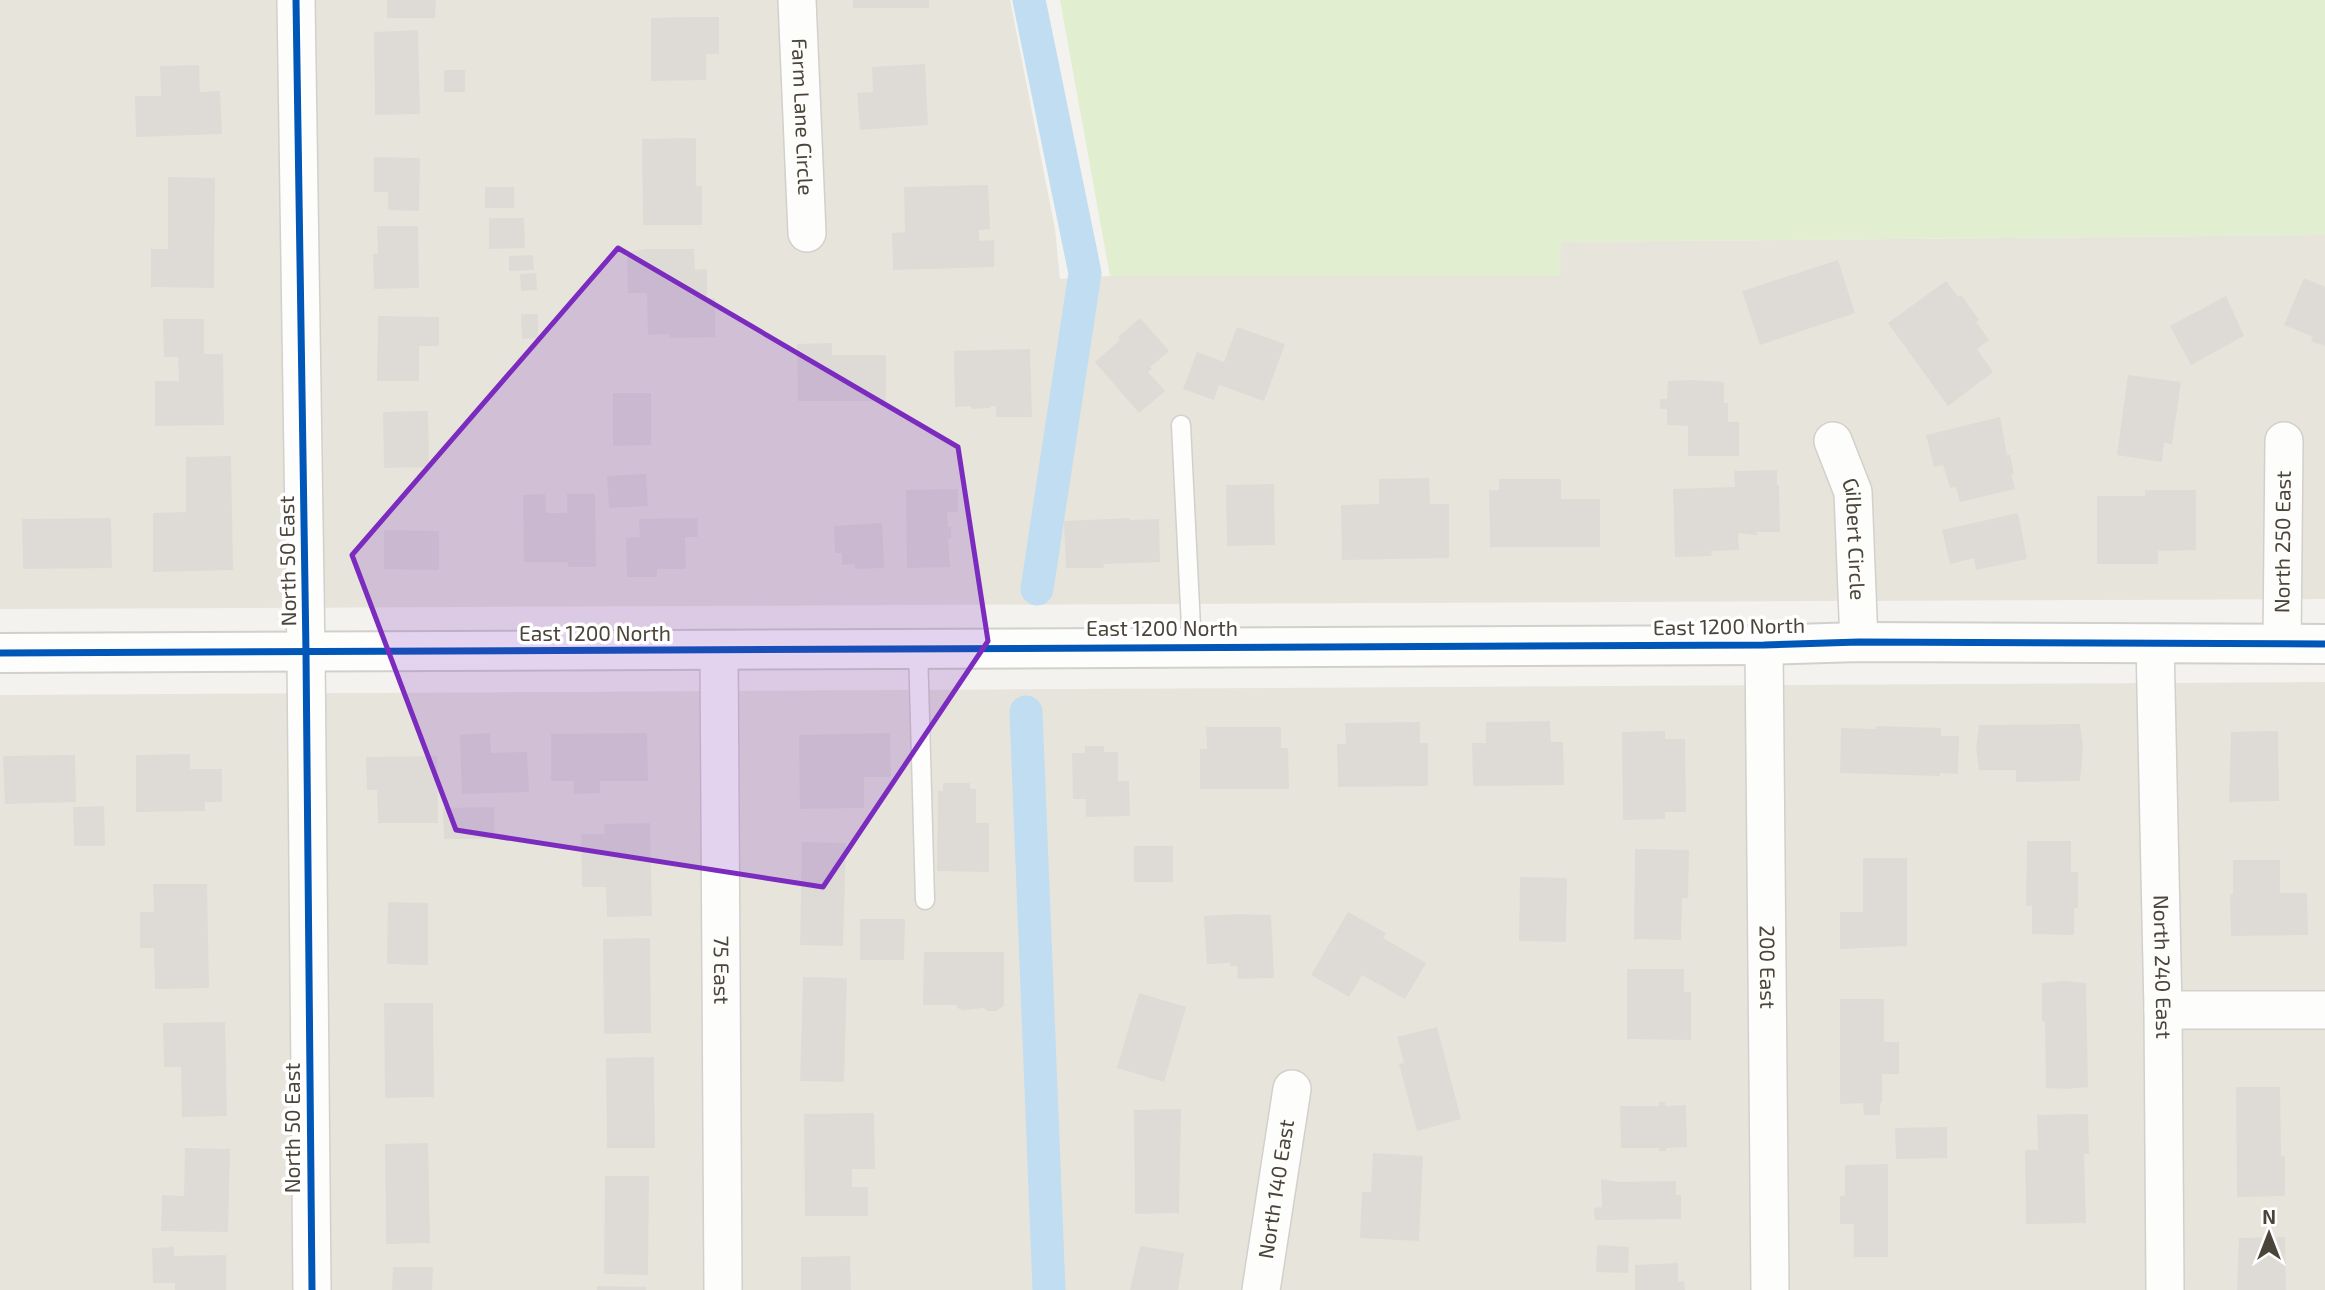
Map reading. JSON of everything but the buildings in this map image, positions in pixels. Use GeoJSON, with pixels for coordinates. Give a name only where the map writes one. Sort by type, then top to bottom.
{"type":"FeatureCollection","features":[{"type":"Feature","properties":{"kind":"street","name":"North 50 East"},"geometry":{"type":"LineString","coordinates":[[296,0],[312,1290]]}},
{"type":"Feature","properties":{"kind":"street","name":"Farm Lane Circle"},"geometry":{"type":"LineString","coordinates":[[797,0],[807,233]]}},
{"type":"Feature","properties":{"kind":"street","name":"Gilbert Circle"},"geometry":{"type":"LineString","coordinates":[[1833,440],[1853,492],[1858,642]]}},
{"type":"Feature","properties":{"kind":"street","name":"North 250 East"},"geometry":{"type":"LineString","coordinates":[[2282,644],[2284,441]]}},
{"type":"Feature","properties":{"kind":"street","name":"East 1200 North"},"geometry":{"type":"LineString","coordinates":[[0,653],[1765,645],[1858,642],[2325,643]]}},
{"type":"Feature","properties":{"kind":"street","name":"North 240 East"},"geometry":{"type":"LineString","coordinates":[[2155,643],[2163,1010],[2165,1290]]}},
{"type":"Feature","properties":{"kind":"street","name":"200 East"},"geometry":{"type":"LineString","coordinates":[[1765,645],[1770,1290]]}},
{"type":"Feature","properties":{"kind":"street","name":"75 East"},"geometry":{"type":"LineString","coordinates":[[719,650],[723,1290]]}},
{"type":"Feature","properties":{"kind":"street"},"geometry":{"type":"LineString","coordinates":[[2163,1010],[2325,1010]]}},
{"type":"Feature","properties":{"kind":"street","name":"North 140 East"},"geometry":{"type":"LineString","coordinates":[[1261,1290],[1292,1089]]}},
{"type":"Feature","properties":{"kind":"lane"},"geometry":{"type":"LineString","coordinates":[[1181,425],[1192,647]]}},
{"type":"Feature","properties":{"kind":"lane"},"geometry":{"type":"LineString","coordinates":[[918,648],[925,900]]}},
{"type":"Feature","properties":{"kind":"highlighted area"},"geometry":{"type":"Polygon","coordinates":[[[618,248],[958,447],[988,641],[823,887],[456,830],[352,555],[618,248]]]}},
{"type":"Feature","properties":{"kind":"shaded area"},"geometry":{"type":"Polygon","coordinates":[[[0,0],[1010,0],[1055,229],[1060,279],[1110,276],[1560,276],[1560,242],[2325,235],[2325,599],[0,609],[0,0]]]}},
{"type":"Feature","properties":{"kind":"shaded area"},"geometry":{"type":"Polygon","coordinates":[[[2325,682],[2325,1290],[0,1290],[0,695],[2325,682]]]}},
{"type":"Feature","properties":{"kind":"green space"},"geometry":{"type":"Polygon","coordinates":[[[1060,0],[2325,0],[2325,235],[1561,242],[1560,276],[1110,276],[1060,0]]]}},
{"type":"Feature","properties":{"kind":"waterway"},"geometry":{"type":"LineString","coordinates":[[1029,0],[1085,273],[1037,589]]}},
{"type":"Feature","properties":{"kind":"waterway"},"geometry":{"type":"LineString","coordinates":[[1026,712],[1049,1290]]}},
{"type":"Feature","properties":{"kind":"cycle path"},"geometry":{"type":"LineString","coordinates":[[296,0],[312,1290]]}},
{"type":"Feature","properties":{"kind":"cycle path"},"geometry":{"type":"LineString","coordinates":[[0,653],[1764,645],[1859,642],[2325,644]]}}]}
